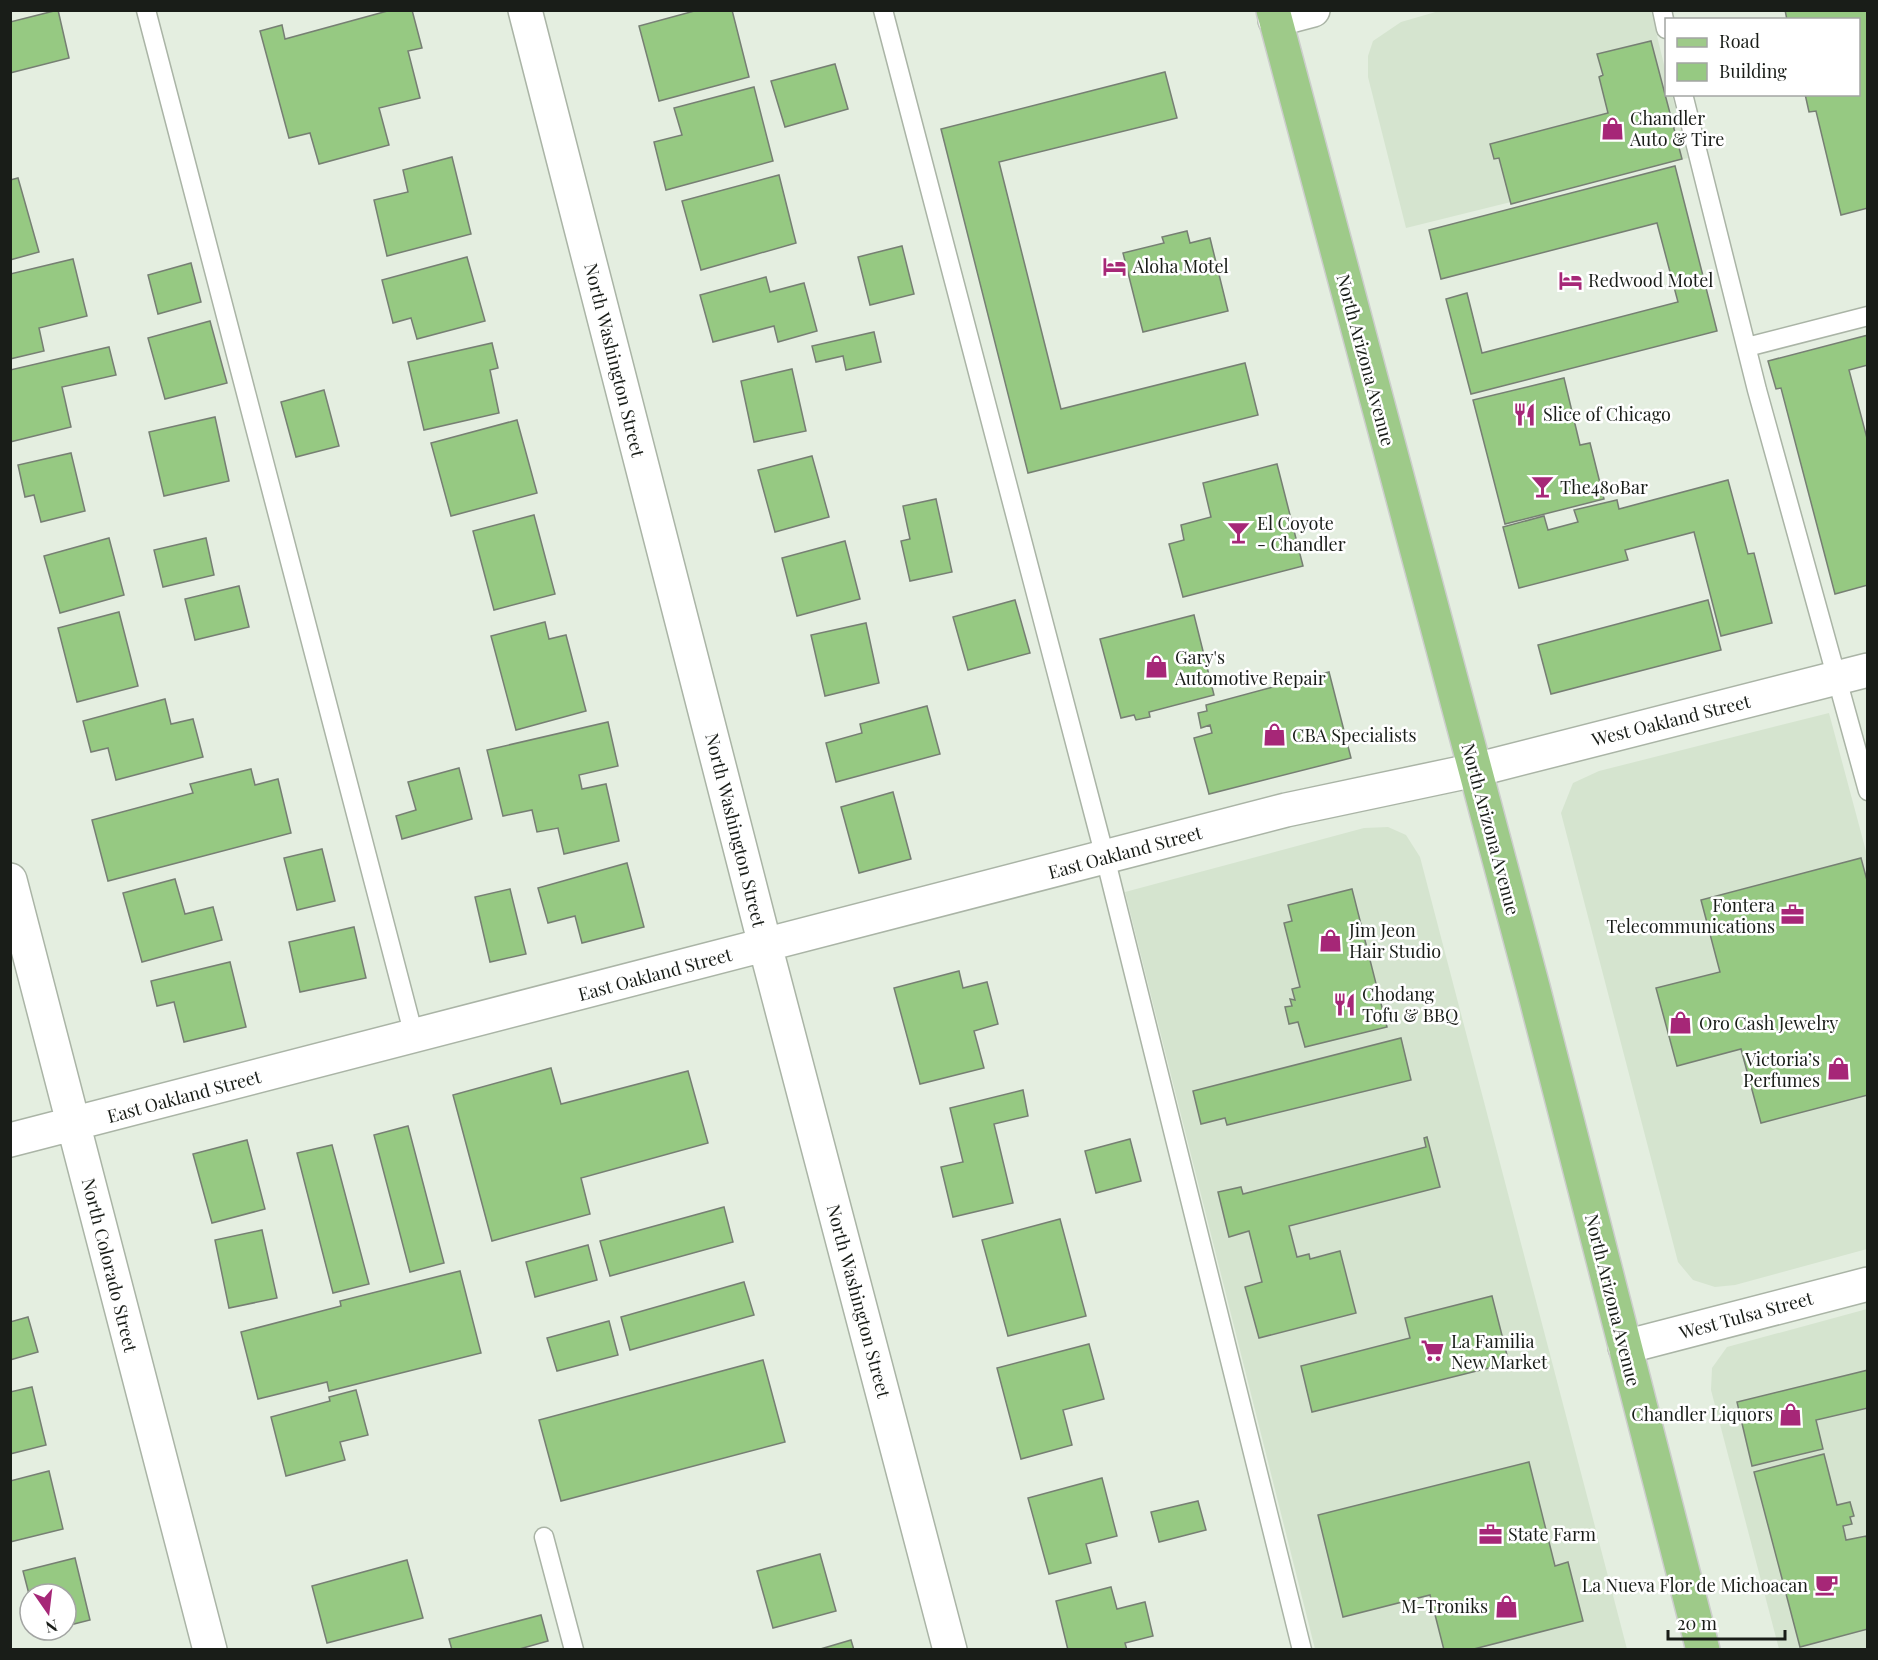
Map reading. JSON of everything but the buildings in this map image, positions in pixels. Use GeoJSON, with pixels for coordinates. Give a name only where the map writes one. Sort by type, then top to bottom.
{"type":"FeatureCollection","features":[{"type":"Feature","properties":{"kind":"main road","name":"North Arizona Avenue"},"geometry":{"type":"LineString","coordinates":[[1274,15],[1475,770],[1703,1650]]}},
{"type":"Feature","properties":{"kind":"street","name":"North Washington Street"},"geometry":{"type":"LineString","coordinates":[[525,10],[765,945],[950,1650]]}},
{"type":"Feature","properties":{"kind":"street"},"geometry":{"type":"LineString","coordinates":[[1274,15],[1313,10]]}},
{"type":"Feature","properties":{"kind":"street","name":"West Oakland Street"},"geometry":{"type":"LineString","coordinates":[[1475,770],[1868,670]]}},
{"type":"Feature","properties":{"kind":"street","name":"East Oakland Street"},"geometry":{"type":"LineString","coordinates":[[10,1140],[1286,810],[1475,770]]}},
{"type":"Feature","properties":{"kind":"street","name":"North Colorado Street"},"geometry":{"type":"LineString","coordinates":[[10,880],[210,1650]]}},
{"type":"Feature","properties":{"kind":"street","name":"West Tulsa Street"},"geometry":{"type":"LineString","coordinates":[[1625,1347],[1868,1284]]}},
{"type":"Feature","properties":{"kind":"lane"},"geometry":{"type":"LineString","coordinates":[[146,10],[414,1036]]}},
{"type":"Feature","properties":{"kind":"lane"},"geometry":{"type":"LineString","coordinates":[[883,10],[1105,857],[1302,1650]]}},
{"type":"Feature","properties":{"kind":"lane"},"geometry":{"type":"LineString","coordinates":[[1684,96],[1747,347],[1835,678],[1868,791]]}},
{"type":"Feature","properties":{"kind":"lane"},"geometry":{"type":"LineString","coordinates":[[1747,347],[1868,316]]}},
{"type":"Feature","properties":{"kind":"lane"},"geometry":{"type":"LineString","coordinates":[[544,1537],[574,1650]]}},
{"type":"Feature","properties":{"kind":"shaded area"},"geometry":{"type":"Polygon","coordinates":[[[1439,11],[1651,11],[1665,69],[1665,96],[1672,96],[1688,158],[1406,228],[1368,77],[1368,56],[1373,41],[1401,22],[1439,11]]]}},
{"type":"Feature","properties":{"kind":"shaded area"},"geometry":{"type":"Polygon","coordinates":[[[1829,713],[1867,855],[1867,1249],[1735,1285],[1715,1287],[1693,1280],[1678,1262],[1561,813],[1573,783],[1599,771],[1829,713]]]}},
{"type":"Feature","properties":{"kind":"shaded area"},"geometry":{"type":"Polygon","coordinates":[[[1388,827],[1406,835],[1420,857],[1627,1649],[1315,1649],[1125,892],[1364,828],[1388,827]]]}},
{"type":"Feature","properties":{"kind":"shaded area"},"geometry":{"type":"Polygon","coordinates":[[[1867,1309],[1867,1649],[1779,1649],[1711,1390],[1712,1368],[1727,1347],[1867,1309]]]}},
{"type":"Feature","properties":{"kind":"place","name":"Chandler Auto & Tire"},"geometry":{"type":"Point","coordinates":[1612,128]}},
{"type":"Feature","properties":{"kind":"place","name":"Aloha Motel"},"geometry":{"type":"Point","coordinates":[1115,266]}},
{"type":"Feature","properties":{"kind":"place","name":"Redwood Motel"},"geometry":{"type":"Point","coordinates":[1570,280]}},
{"type":"Feature","properties":{"kind":"place","name":"Slice of Chicago"},"geometry":{"type":"Point","coordinates":[1525,414]}},
{"type":"Feature","properties":{"kind":"place","name":"The480Bar"},"geometry":{"type":"Point","coordinates":[1542,487]}},
{"type":"Feature","properties":{"kind":"place","name":"El Coyote - Chandler"},"geometry":{"type":"Point","coordinates":[1239,533]}},
{"type":"Feature","properties":{"kind":"place","name":"Gary's Automotive Repair"},"geometry":{"type":"Point","coordinates":[1157,667]}},
{"type":"Feature","properties":{"kind":"place","name":"CBA Specialists"},"geometry":{"type":"Point","coordinates":[1274,735]}},
{"type":"Feature","properties":{"kind":"place","name":"Fontera Telecommunications"},"geometry":{"type":"Point","coordinates":[1793,915]}},
{"type":"Feature","properties":{"kind":"place","name":"Jim Jeon Hair Studio"},"geometry":{"type":"Point","coordinates":[1331,940]}},
{"type":"Feature","properties":{"kind":"place","name":"Chodang Tofu & BBQ"},"geometry":{"type":"Point","coordinates":[1344,1004]}},
{"type":"Feature","properties":{"kind":"place","name":"Oro Cash Jewelry"},"geometry":{"type":"Point","coordinates":[1681,1023]}},
{"type":"Feature","properties":{"kind":"place","name":"Victoria’s Perfumes"},"geometry":{"type":"Point","coordinates":[1838,1069]}},
{"type":"Feature","properties":{"kind":"place","name":"La Familia New Market"},"geometry":{"type":"Point","coordinates":[1433,1351]}},
{"type":"Feature","properties":{"kind":"place","name":"Chandler Liquors"},"geometry":{"type":"Point","coordinates":[1791,1414]}},
{"type":"Feature","properties":{"kind":"place","name":"State Farm"},"geometry":{"type":"Point","coordinates":[1490,1534]}},
{"type":"Feature","properties":{"kind":"place","name":"La Nueva Flor de Michoacan"},"geometry":{"type":"Point","coordinates":[1826,1585]}},
{"type":"Feature","properties":{"kind":"place","name":"M-Troniks"},"geometry":{"type":"Point","coordinates":[1506,1606]}}]}
